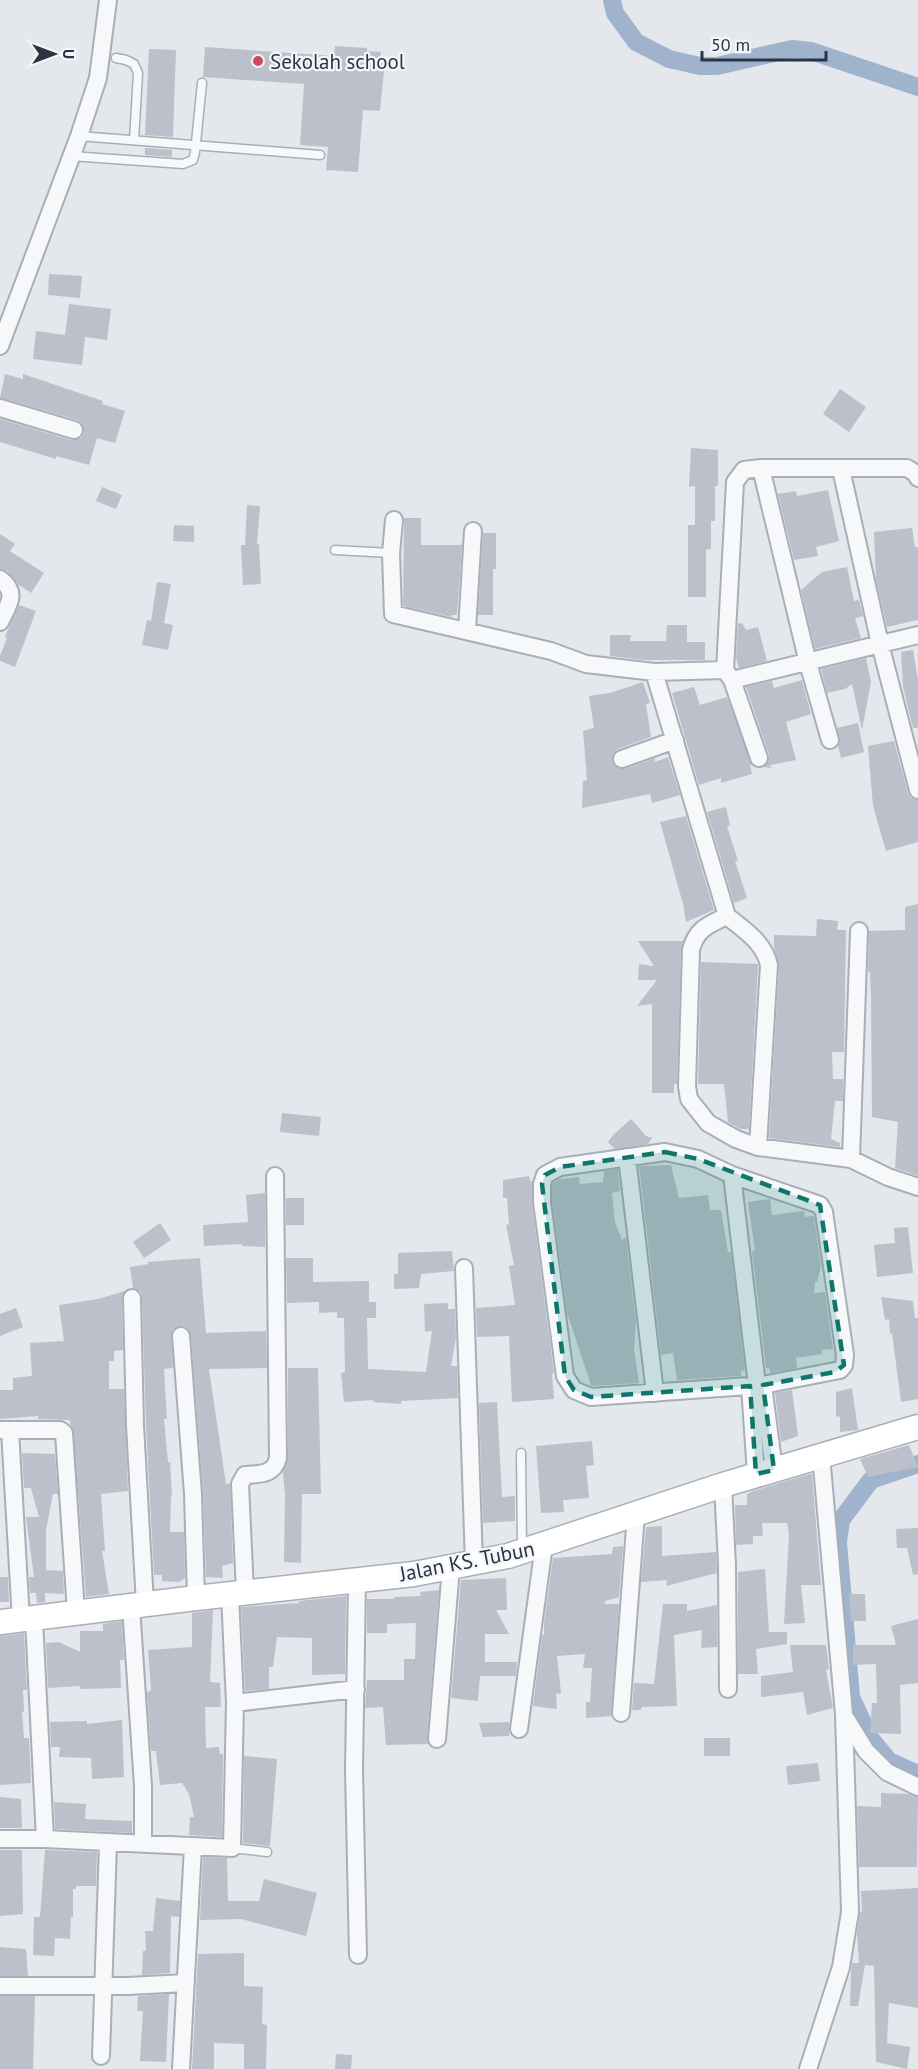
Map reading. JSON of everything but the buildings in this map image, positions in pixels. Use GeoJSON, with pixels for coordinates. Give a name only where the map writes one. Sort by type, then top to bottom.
{"type":"FeatureCollection","features":[{"type":"Feature","properties":{"kind":"street"},"geometry":{"type":"LineString","coordinates":[[0,346],[98,78],[108,0]]}},
{"type":"Feature","properties":{"kind":"street"},"geometry":{"type":"LineString","coordinates":[[0,408],[74,430]]}},
{"type":"Feature","properties":{"kind":"street"},"geometry":{"type":"LineString","coordinates":[[761,468],[808,663],[830,740]]}},
{"type":"Feature","properties":{"kind":"street"},"geometry":{"type":"LineString","coordinates":[[759,758],[729,675],[735,482],[744,470],[761,468],[907,468],[918,478]]}},
{"type":"Feature","properties":{"kind":"street"},"geometry":{"type":"LineString","coordinates":[[841,469],[880,644],[918,790]]}},
{"type":"Feature","properties":{"kind":"street"},"geometry":{"type":"LineString","coordinates":[[394,520],[391,553],[393,614],[551,651],[586,664],[654,672],[729,675],[808,663],[918,635]]}},
{"type":"Feature","properties":{"kind":"street"},"geometry":{"type":"LineString","coordinates":[[467,630],[473,531]]}},
{"type":"Feature","properties":{"kind":"street"},"geometry":{"type":"LineString","coordinates":[[0,579],[9,586],[12,595],[0,622]]}},
{"type":"Feature","properties":{"kind":"street"},"geometry":{"type":"LineString","coordinates":[[654,672],[727,916],[756,940],[766,952],[769,965],[758,1147]]}},
{"type":"Feature","properties":{"kind":"street"},"geometry":{"type":"LineString","coordinates":[[622,759],[675,740]]}},
{"type":"Feature","properties":{"kind":"street"},"geometry":{"type":"LineString","coordinates":[[727,916],[704,928],[694,937],[691,950],[687,1086],[689,1099],[708,1123],[736,1139],[758,1147],[851,1159],[888,1177],[918,1187]]}},
{"type":"Feature","properties":{"kind":"street"},"geometry":{"type":"LineString","coordinates":[[851,1159],[859,931]]}},
{"type":"Feature","properties":{"kind":"street"},"geometry":{"type":"LineString","coordinates":[[665,1152],[698,1159],[732,1175],[820,1205],[824,1212],[845,1356],[844,1365],[835,1372],[757,1385],[591,1397],[574,1390],[565,1376],[542,1202],[542,1184],[545,1175],[560,1167],[665,1152]]}},
{"type":"Feature","properties":{"kind":"street"},"geometry":{"type":"LineString","coordinates":[[627,1157],[655,1393]]}},
{"type":"Feature","properties":{"kind":"street"},"geometry":{"type":"LineString","coordinates":[[732,1175],[765,1472]]}},
{"type":"Feature","properties":{"kind":"street"},"geometry":{"type":"LineString","coordinates":[[0,1839],[232,1848],[240,1484],[245,1475],[268,1473],[278,1458],[275,1176]]}},
{"type":"Feature","properties":{"kind":"street"},"geometry":{"type":"LineString","coordinates":[[437,1739],[463,1565],[464,1268]]}},
{"type":"Feature","properties":{"kind":"street"},"geometry":{"type":"LineString","coordinates":[[132,1298],[143,1844]]}},
{"type":"Feature","properties":{"kind":"street"},"geometry":{"type":"LineString","coordinates":[[181,1336],[193,1494],[196,1598]]}},
{"type":"Feature","properties":{"kind":"street","name":"Jalan KS. Tubun"},"geometry":{"type":"LineString","coordinates":[[18,1620],[414,1574],[463,1565],[533,1549],[723,1485],[918,1427]]}},
{"type":"Feature","properties":{"kind":"street"},"geometry":{"type":"LineString","coordinates":[[45,1839],[18,1620],[5,1430],[60,1430],[64,1435],[76,1612]]}},
{"type":"Feature","properties":{"kind":"street"},"geometry":{"type":"LineString","coordinates":[[808,2069],[841,1966],[850,1912],[843,1714],[820,1455]]}},
{"type":"Feature","properties":{"kind":"street"},"geometry":{"type":"LineString","coordinates":[[723,1485],[727,1564],[728,1689]]}},
{"type":"Feature","properties":{"kind":"street"},"geometry":{"type":"LineString","coordinates":[[621,1713],[636,1514]]}},
{"type":"Feature","properties":{"kind":"street"},"geometry":{"type":"LineString","coordinates":[[519,1729],[533,1549]]}},
{"type":"Feature","properties":{"kind":"street"},"geometry":{"type":"LineString","coordinates":[[357,1580],[354,1770],[358,1955]]}},
{"type":"Feature","properties":{"kind":"street"},"geometry":{"type":"LineString","coordinates":[[235,1703],[356,1689]]}},
{"type":"Feature","properties":{"kind":"street"},"geometry":{"type":"LineString","coordinates":[[843,1714],[866,1751],[887,1772],[918,1787]]}},
{"type":"Feature","properties":{"kind":"street"},"geometry":{"type":"LineString","coordinates":[[101,2056],[108,1843]]}},
{"type":"Feature","properties":{"kind":"street"},"geometry":{"type":"LineString","coordinates":[[182,2069],[193,1847]]}},
{"type":"Feature","properties":{"kind":"street"},"geometry":{"type":"LineString","coordinates":[[0,1986],[186,1983]]}},
{"type":"Feature","properties":{"kind":"lane"},"geometry":{"type":"LineString","coordinates":[[116,58],[134,64],[138,73],[134,140]]}},
{"type":"Feature","properties":{"kind":"lane"},"geometry":{"type":"LineString","coordinates":[[71,156],[183,165],[193,160],[202,83]]}},
{"type":"Feature","properties":{"kind":"lane"},"geometry":{"type":"LineString","coordinates":[[79,135],[320,155]]}},
{"type":"Feature","properties":{"kind":"lane"},"geometry":{"type":"LineString","coordinates":[[335,550],[391,553]]}},
{"type":"Feature","properties":{"kind":"lane"},"geometry":{"type":"LineString","coordinates":[[521,1453],[533,1549]]}},
{"type":"Feature","properties":{"kind":"lane"},"geometry":{"type":"LineString","coordinates":[[232,1848],[267,1852]]}},
{"type":"Feature","properties":{"kind":"highlighted area"},"geometry":{"type":"Polygon","coordinates":[[[665,1152],[698,1159],[820,1205],[844,1365],[835,1372],[763,1385],[774,1470],[756,1474],[750,1386],[591,1397],[574,1390],[565,1376],[542,1184],[545,1175],[560,1167],[665,1152]]]}},
{"type":"Feature","properties":{"kind":"waterway"},"geometry":{"type":"LineString","coordinates":[[612,0],[615,13],[636,42],[669,59],[700,66],[717,66],[792,49],[811,51],[918,87]]}},
{"type":"Feature","properties":{"kind":"waterway"},"geometry":{"type":"LineString","coordinates":[[918,1464],[871,1480],[841,1520],[838,1542],[851,1697],[870,1738],[889,1761],[918,1774]]}},
{"type":"Feature","properties":{"kind":"place","name":"Sekolah school"},"geometry":{"type":"Point","coordinates":[258,61]}}]}
